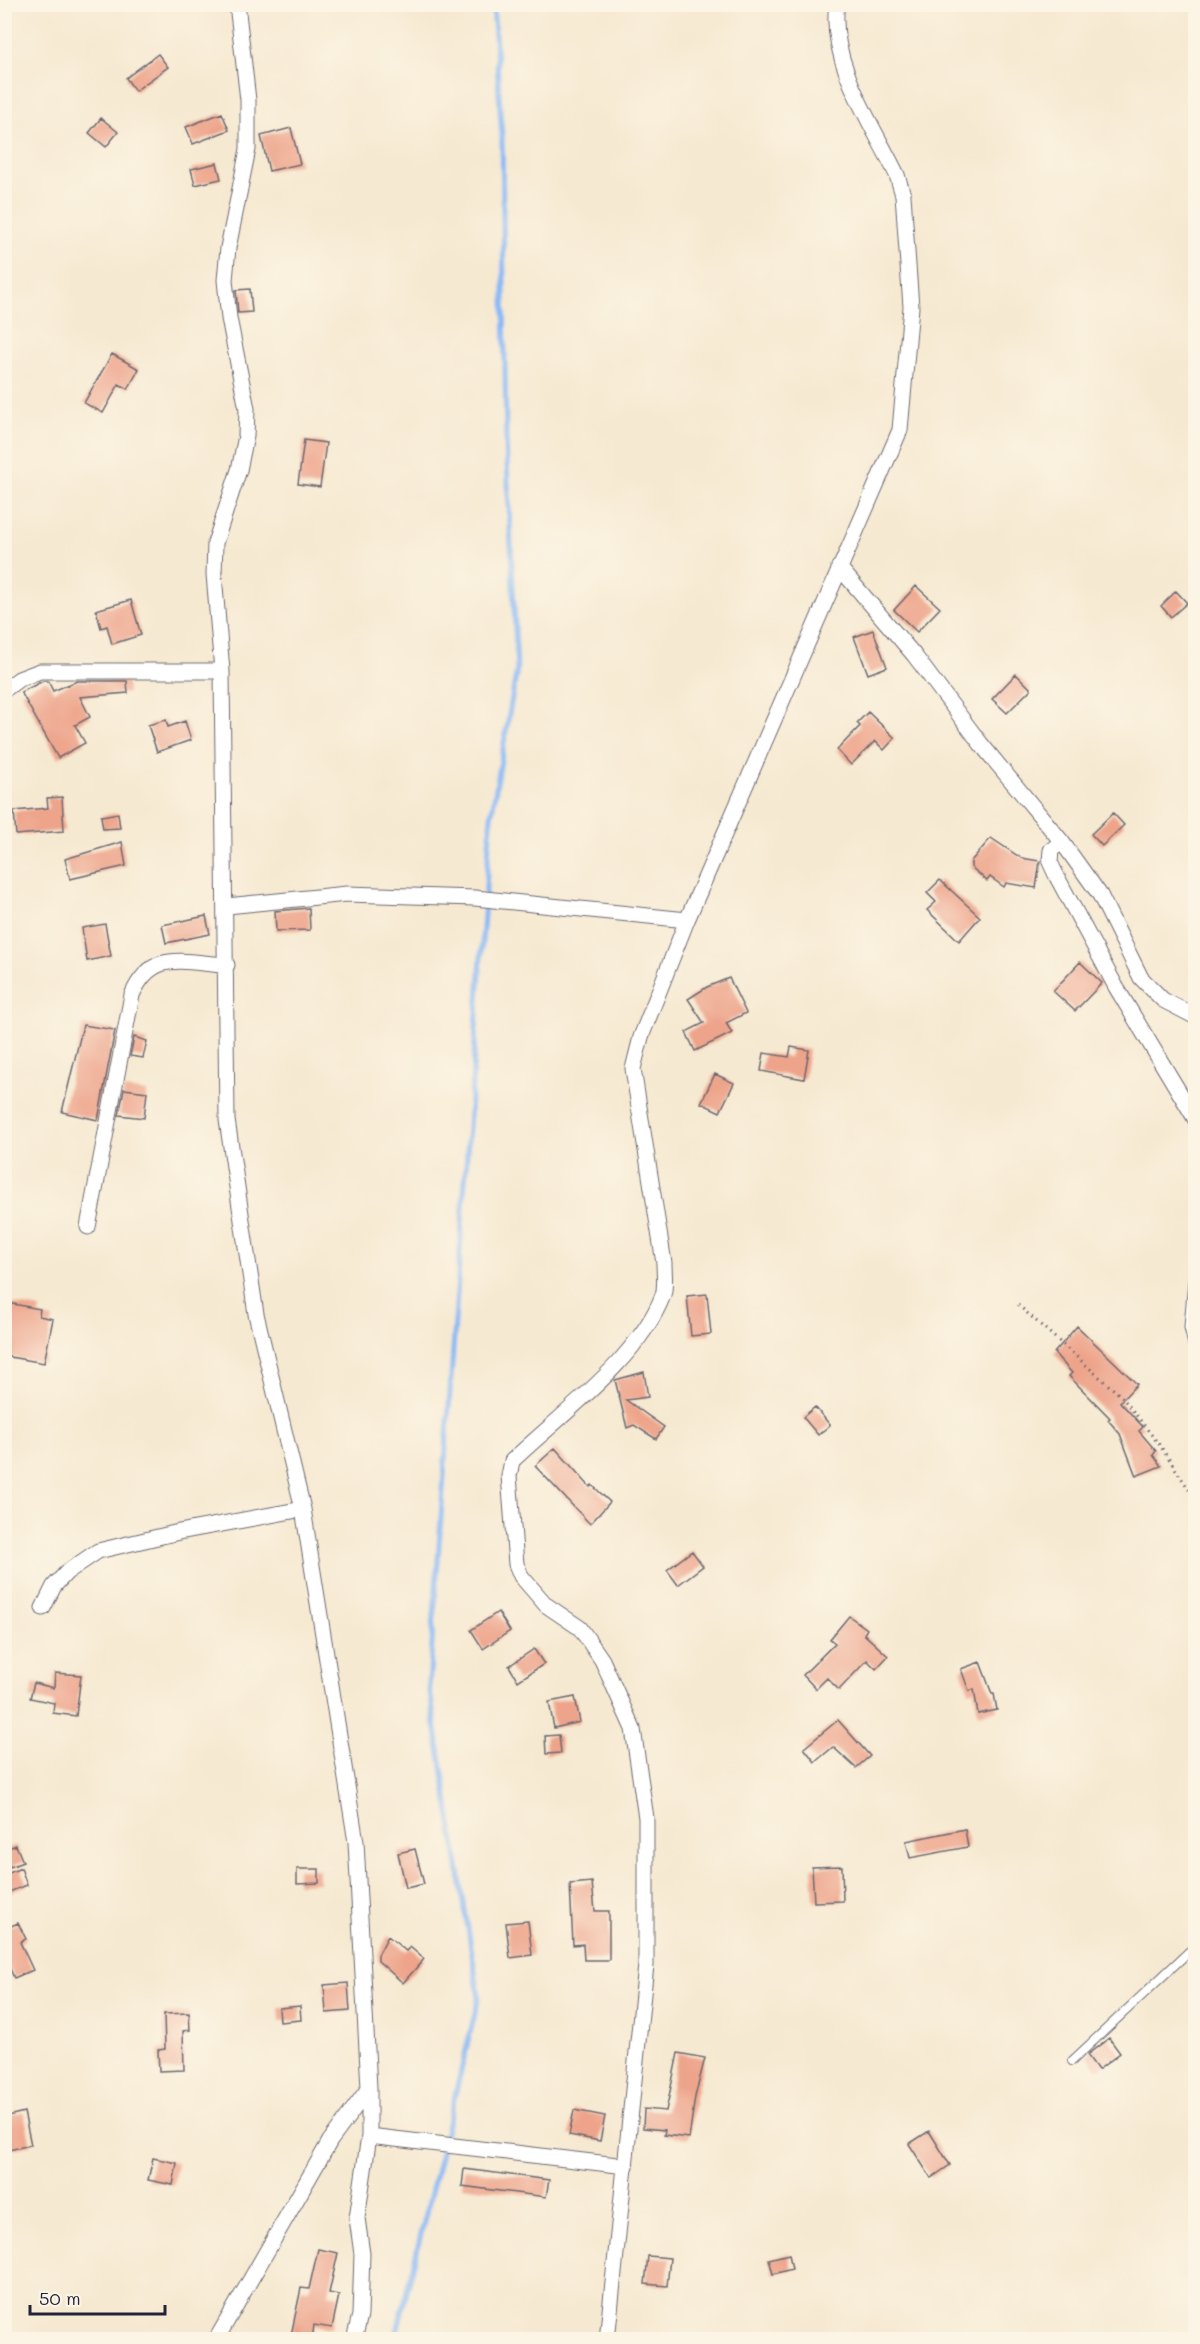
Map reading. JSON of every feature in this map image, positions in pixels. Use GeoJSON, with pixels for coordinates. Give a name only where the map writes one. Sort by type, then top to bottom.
{"type":"FeatureCollection","features":[{"type":"Feature","properties":{"kind":"street"},"geometry":{"type":"LineString","coordinates":[[237,4],[248,100],[248,149],[228,248],[225,280],[229,318],[247,409],[246,436],[239,470],[215,543],[214,574],[222,671],[227,1120],[256,1314],[303,1509],[356,1842],[369,2088],[369,2136],[357,2218],[362,2254],[360,2315],[354,2340]]}},
{"type":"Feature","properties":{"kind":"street"},"geometry":{"type":"LineString","coordinates":[[607,2340],[646,1965],[646,1818],[633,1729],[602,1660],[580,1628],[546,1605],[521,1576],[514,1553],[509,1476],[512,1461],[590,1392],[649,1324],[664,1293],[664,1263],[633,1069],[641,1037],[687,920],[900,430],[911,307],[903,195],[897,175],[839,51],[835,19],[837,4]]}},
{"type":"Feature","properties":{"kind":"street"},"geometry":{"type":"LineString","coordinates":[[839,567],[914,655],[981,744],[1062,842],[1100,895],[1141,978],[1163,1000],[1196,1017]]}},
{"type":"Feature","properties":{"kind":"street"},"geometry":{"type":"LineString","coordinates":[[4,690],[19,679],[40,671],[222,671]]}},
{"type":"Feature","properties":{"kind":"street"},"geometry":{"type":"LineString","coordinates":[[1062,842],[1051,850],[1050,862],[1057,877],[1116,987],[1196,1120]]}},
{"type":"Feature","properties":{"kind":"street"},"geometry":{"type":"LineString","coordinates":[[226,906],[347,894],[475,898],[687,920]]}},
{"type":"Feature","properties":{"kind":"street"},"geometry":{"type":"LineString","coordinates":[[88,1227],[130,1005],[141,976],[152,966],[164,962],[227,965]]}},
{"type":"Feature","properties":{"kind":"street"},"geometry":{"type":"LineString","coordinates":[[1196,1281],[1192,1327],[1196,1344]]}},
{"type":"Feature","properties":{"kind":"street"},"geometry":{"type":"LineString","coordinates":[[43,1608],[54,1586],[67,1572],[98,1551],[179,1532],[303,1509]]}},
{"type":"Feature","properties":{"kind":"street"},"geometry":{"type":"LineString","coordinates":[[216,2340],[330,2141],[369,2088]]}},
{"type":"Feature","properties":{"kind":"street"},"geometry":{"type":"LineString","coordinates":[[369,2136],[626,2166]]}},
{"type":"Feature","properties":{"kind":"lane"},"geometry":{"type":"LineString","coordinates":[[1072,2061],[1196,1945]]}},
{"type":"Feature","properties":{"kind":"path"},"geometry":{"type":"LineString","coordinates":[[1018,1305],[1122,1397],[1161,1447],[1196,1500]]}},
{"type":"Feature","properties":{"kind":"building"},"geometry":{"type":"Polygon","coordinates":[[[158,54],[168,67],[135,91],[126,78],[158,54]]]}},
{"type":"Feature","properties":{"kind":"building"},"geometry":{"type":"Polygon","coordinates":[[[222,113],[229,130],[193,144],[186,127],[222,113]]]}},
{"type":"Feature","properties":{"kind":"building"},"geometry":{"type":"Polygon","coordinates":[[[101,118],[118,132],[106,147],[89,133],[101,118]]]}},
{"type":"Feature","properties":{"kind":"building"},"geometry":{"type":"Polygon","coordinates":[[[291,128],[300,164],[269,171],[261,136],[291,128]]]}},
{"type":"Feature","properties":{"kind":"building"},"geometry":{"type":"Polygon","coordinates":[[[217,163],[221,179],[195,185],[191,169],[217,163]]]}},
{"type":"Feature","properties":{"kind":"building"},"geometry":{"type":"Polygon","coordinates":[[[250,289],[252,312],[238,313],[236,290],[250,289]]]}},
{"type":"Feature","properties":{"kind":"building"},"geometry":{"type":"Polygon","coordinates":[[[112,354],[139,369],[128,389],[119,384],[103,413],[84,403],[112,354]]]}},
{"type":"Feature","properties":{"kind":"building"},"geometry":{"type":"Polygon","coordinates":[[[304,440],[326,443],[320,487],[298,484],[304,440]]]}},
{"type":"Feature","properties":{"kind":"building"},"geometry":{"type":"Polygon","coordinates":[[[916,586],[940,608],[917,632],[894,610],[916,586]]]}},
{"type":"Feature","properties":{"kind":"building"},"geometry":{"type":"Polygon","coordinates":[[[1176,591],[1187,603],[1171,617],[1161,606],[1176,591]]]}},
{"type":"Feature","properties":{"kind":"building"},"geometry":{"type":"Polygon","coordinates":[[[131,600],[141,635],[112,644],[107,626],[101,628],[96,610],[131,600]]]}},
{"type":"Feature","properties":{"kind":"building"},"geometry":{"type":"Polygon","coordinates":[[[873,630],[887,667],[868,674],[854,637],[873,630]]]}},
{"type":"Feature","properties":{"kind":"building"},"geometry":{"type":"Polygon","coordinates":[[[1016,674],[1031,689],[1007,713],[992,699],[1016,674]]]}},
{"type":"Feature","properties":{"kind":"building"},"geometry":{"type":"Polygon","coordinates":[[[43,681],[48,681],[53,691],[77,681],[127,681],[128,693],[80,697],[90,717],[75,725],[85,743],[58,758],[21,692],[43,681]]]}},
{"type":"Feature","properties":{"kind":"building"},"geometry":{"type":"Polygon","coordinates":[[[868,712],[895,738],[884,750],[875,741],[851,765],[837,750],[860,726],[857,723],[868,712]]]}},
{"type":"Feature","properties":{"kind":"building"},"geometry":{"type":"Polygon","coordinates":[[[166,720],[168,727],[185,721],[191,740],[157,752],[148,725],[166,720]]]}},
{"type":"Feature","properties":{"kind":"building"},"geometry":{"type":"Polygon","coordinates":[[[62,797],[64,831],[16,835],[14,811],[48,808],[47,798],[62,797]]]}},
{"type":"Feature","properties":{"kind":"building"},"geometry":{"type":"Polygon","coordinates":[[[118,813],[120,828],[103,829],[101,816],[118,813]]]}},
{"type":"Feature","properties":{"kind":"building"},"geometry":{"type":"Polygon","coordinates":[[[1113,813],[1124,825],[1102,846],[1091,834],[1113,813]]]}},
{"type":"Feature","properties":{"kind":"building"},"geometry":{"type":"Polygon","coordinates":[[[991,838],[1021,858],[1040,861],[1036,888],[1006,883],[1004,887],[990,877],[987,881],[971,867],[971,861],[991,838]]]}},
{"type":"Feature","properties":{"kind":"building"},"geometry":{"type":"Polygon","coordinates":[[[122,842],[126,866],[70,879],[65,859],[122,842]]]}},
{"type":"Feature","properties":{"kind":"building"},"geometry":{"type":"Polygon","coordinates":[[[940,880],[980,917],[959,941],[927,910],[936,902],[927,893],[940,880]]]}},
{"type":"Feature","properties":{"kind":"building"},"geometry":{"type":"Polygon","coordinates":[[[309,908],[310,930],[276,931],[275,911],[309,908]]]}},
{"type":"Feature","properties":{"kind":"building"},"geometry":{"type":"Polygon","coordinates":[[[206,916],[210,934],[166,943],[162,925],[206,916]]]}},
{"type":"Feature","properties":{"kind":"building"},"geometry":{"type":"Polygon","coordinates":[[[105,924],[111,956],[87,961],[82,928],[105,924]]]}},
{"type":"Feature","properties":{"kind":"building"},"geometry":{"type":"Polygon","coordinates":[[[1080,962],[1102,983],[1075,1011],[1053,991],[1080,962]]]}},
{"type":"Feature","properties":{"kind":"building"},"geometry":{"type":"Polygon","coordinates":[[[729,978],[746,1013],[726,1023],[732,1033],[695,1051],[686,1032],[704,1023],[688,999],[707,987],[729,978]]]}},
{"type":"Feature","properties":{"kind":"building"},"geometry":{"type":"Polygon","coordinates":[[[83,1025],[115,1030],[98,1120],[62,1112],[83,1025]]]}},
{"type":"Feature","properties":{"kind":"building"},"geometry":{"type":"Polygon","coordinates":[[[134,1037],[147,1041],[143,1058],[130,1056],[134,1037]]]}},
{"type":"Feature","properties":{"kind":"building"},"geometry":{"type":"Polygon","coordinates":[[[791,1047],[809,1050],[804,1079],[761,1071],[764,1053],[789,1057],[791,1047]]]}},
{"type":"Feature","properties":{"kind":"building"},"geometry":{"type":"Polygon","coordinates":[[[715,1074],[734,1083],[720,1112],[701,1103],[715,1074]]]}},
{"type":"Feature","properties":{"kind":"building"},"geometry":{"type":"Polygon","coordinates":[[[124,1089],[147,1092],[144,1118],[119,1115],[124,1089]]]}},
{"type":"Feature","properties":{"kind":"building"},"geometry":{"type":"Polygon","coordinates":[[[707,1294],[711,1334],[691,1336],[687,1296],[707,1294]]]}},
{"type":"Feature","properties":{"kind":"building"},"geometry":{"type":"Polygon","coordinates":[[[8,1303],[40,1309],[39,1316],[53,1319],[44,1363],[4,1356],[4,1321],[8,1303]]]}},
{"type":"Feature","properties":{"kind":"building"},"geometry":{"type":"Polygon","coordinates":[[[1077,1326],[1137,1384],[1120,1402],[1143,1427],[1139,1431],[1156,1451],[1153,1455],[1161,1466],[1136,1476],[1120,1434],[1108,1420],[1110,1418],[1069,1376],[1072,1373],[1054,1353],[1077,1326]]]}},
{"type":"Feature","properties":{"kind":"building"},"geometry":{"type":"Polygon","coordinates":[[[644,1372],[648,1397],[626,1400],[664,1427],[656,1439],[634,1425],[627,1428],[615,1380],[644,1372]]]}},
{"type":"Feature","properties":{"kind":"building"},"geometry":{"type":"Polygon","coordinates":[[[815,1407],[830,1425],[818,1435],[803,1417],[815,1407]]]}},
{"type":"Feature","properties":{"kind":"building"},"geometry":{"type":"Polygon","coordinates":[[[555,1448],[590,1487],[592,1485],[610,1502],[590,1524],[535,1466],[555,1448]]]}},
{"type":"Feature","properties":{"kind":"building"},"geometry":{"type":"Polygon","coordinates":[[[692,1551],[703,1566],[678,1585],[667,1570],[692,1551]]]}},
{"type":"Feature","properties":{"kind":"building"},"geometry":{"type":"Polygon","coordinates":[[[498,1612],[510,1631],[483,1649],[471,1630],[498,1612]]]}},
{"type":"Feature","properties":{"kind":"building"},"geometry":{"type":"Polygon","coordinates":[[[849,1616],[867,1629],[864,1634],[888,1656],[876,1669],[867,1660],[839,1690],[827,1678],[816,1689],[803,1675],[835,1643],[830,1639],[849,1616]]]}},
{"type":"Feature","properties":{"kind":"building"},"geometry":{"type":"Polygon","coordinates":[[[534,1649],[544,1664],[518,1681],[509,1666],[534,1649]]]}},
{"type":"Feature","properties":{"kind":"building"},"geometry":{"type":"Polygon","coordinates":[[[980,1662],[992,1694],[994,1694],[997,1710],[978,1714],[974,1689],[969,1691],[961,1669],[980,1662]]]}},
{"type":"Feature","properties":{"kind":"building"},"geometry":{"type":"Polygon","coordinates":[[[55,1673],[81,1675],[76,1716],[53,1713],[54,1703],[30,1698],[34,1683],[54,1688],[55,1673]]]}},
{"type":"Feature","properties":{"kind":"building"},"geometry":{"type":"Polygon","coordinates":[[[575,1697],[580,1722],[554,1728],[549,1702],[575,1697]]]}},
{"type":"Feature","properties":{"kind":"building"},"geometry":{"type":"Polygon","coordinates":[[[838,1720],[870,1756],[856,1768],[833,1747],[815,1762],[804,1748],[838,1720]]]}},
{"type":"Feature","properties":{"kind":"building"},"geometry":{"type":"Polygon","coordinates":[[[559,1735],[561,1753],[546,1754],[545,1736],[559,1735]]]}},
{"type":"Feature","properties":{"kind":"building"},"geometry":{"type":"Polygon","coordinates":[[[965,1829],[968,1847],[910,1858],[906,1841],[965,1829]]]}},
{"type":"Feature","properties":{"kind":"building"},"geometry":{"type":"Polygon","coordinates":[[[16,1845],[23,1862],[10,1867],[4,1850],[16,1845]]]}},
{"type":"Feature","properties":{"kind":"building"},"geometry":{"type":"Polygon","coordinates":[[[415,1849],[424,1884],[406,1888],[398,1853],[415,1849]]]}},
{"type":"Feature","properties":{"kind":"building"},"geometry":{"type":"Polygon","coordinates":[[[842,1866],[843,1901],[814,1902],[812,1867],[842,1866]]]}},
{"type":"Feature","properties":{"kind":"building"},"geometry":{"type":"Polygon","coordinates":[[[21,1868],[27,1885],[4,1894],[4,1875],[21,1868]]]}},
{"type":"Feature","properties":{"kind":"building"},"geometry":{"type":"Polygon","coordinates":[[[297,1869],[319,1869],[319,1883],[297,1884],[297,1869]]]}},
{"type":"Feature","properties":{"kind":"building"},"geometry":{"type":"Polygon","coordinates":[[[592,1882],[595,1911],[609,1911],[609,1960],[584,1960],[583,1944],[573,1945],[570,1884],[592,1882]]]}},
{"type":"Feature","properties":{"kind":"building"},"geometry":{"type":"Polygon","coordinates":[[[528,1921],[532,1955],[510,1958],[506,1923],[528,1921]]]}},
{"type":"Feature","properties":{"kind":"building"},"geometry":{"type":"Polygon","coordinates":[[[18,1923],[26,1939],[20,1942],[33,1970],[14,1978],[4,1955],[4,1929],[18,1923]]]}},
{"type":"Feature","properties":{"kind":"building"},"geometry":{"type":"Polygon","coordinates":[[[388,1936],[406,1951],[410,1947],[424,1959],[403,1983],[378,1961],[378,1955],[388,1936]]]}},
{"type":"Feature","properties":{"kind":"building"},"geometry":{"type":"Polygon","coordinates":[[[348,1983],[350,2011],[326,2013],[324,1985],[348,1983]]]}},
{"type":"Feature","properties":{"kind":"building"},"geometry":{"type":"Polygon","coordinates":[[[300,2006],[301,2020],[280,2022],[279,2008],[300,2006]]]}},
{"type":"Feature","properties":{"kind":"building"},"geometry":{"type":"Polygon","coordinates":[[[189,2013],[190,2030],[183,2031],[184,2070],[159,2071],[158,2050],[165,2049],[164,2014],[189,2013]]]}},
{"type":"Feature","properties":{"kind":"building"},"geometry":{"type":"Polygon","coordinates":[[[1109,2038],[1120,2053],[1098,2070],[1087,2055],[1109,2038]]]}},
{"type":"Feature","properties":{"kind":"building"},"geometry":{"type":"Polygon","coordinates":[[[678,2053],[705,2058],[695,2097],[689,2138],[664,2135],[665,2130],[643,2128],[644,2109],[666,2111],[678,2053]]]}},
{"type":"Feature","properties":{"kind":"building"},"geometry":{"type":"Polygon","coordinates":[[[574,2110],[605,2116],[600,2141],[569,2135],[574,2110]]]}},
{"type":"Feature","properties":{"kind":"building"},"geometry":{"type":"Polygon","coordinates":[[[24,2112],[31,2145],[4,2151],[4,2117],[24,2112]]]}},
{"type":"Feature","properties":{"kind":"building"},"geometry":{"type":"Polygon","coordinates":[[[929,2131],[950,2165],[931,2178],[909,2144],[929,2131]]]}},
{"type":"Feature","properties":{"kind":"building"},"geometry":{"type":"Polygon","coordinates":[[[153,2158],[177,2163],[173,2185],[148,2180],[153,2158]]]}},
{"type":"Feature","properties":{"kind":"building"},"geometry":{"type":"Polygon","coordinates":[[[464,2169],[549,2180],[546,2197],[462,2186],[464,2169]]]}},
{"type":"Feature","properties":{"kind":"building"},"geometry":{"type":"Polygon","coordinates":[[[318,2249],[338,2253],[329,2293],[339,2295],[332,2328],[314,2325],[312,2340],[290,2340],[301,2288],[309,2289],[318,2249]]]}},
{"type":"Feature","properties":{"kind":"building"},"geometry":{"type":"Polygon","coordinates":[[[789,2254],[792,2269],[773,2274],[769,2259],[789,2254]]]}},
{"type":"Feature","properties":{"kind":"building"},"geometry":{"type":"Polygon","coordinates":[[[648,2256],[670,2258],[667,2286],[645,2284],[648,2256]]]}},
{"type":"Feature","properties":{"kind":"waterway"},"geometry":{"type":"LineString","coordinates":[[395,2340],[479,1997],[429,1686],[491,817],[517,669],[506,440],[502,137],[493,4]]}}]}
